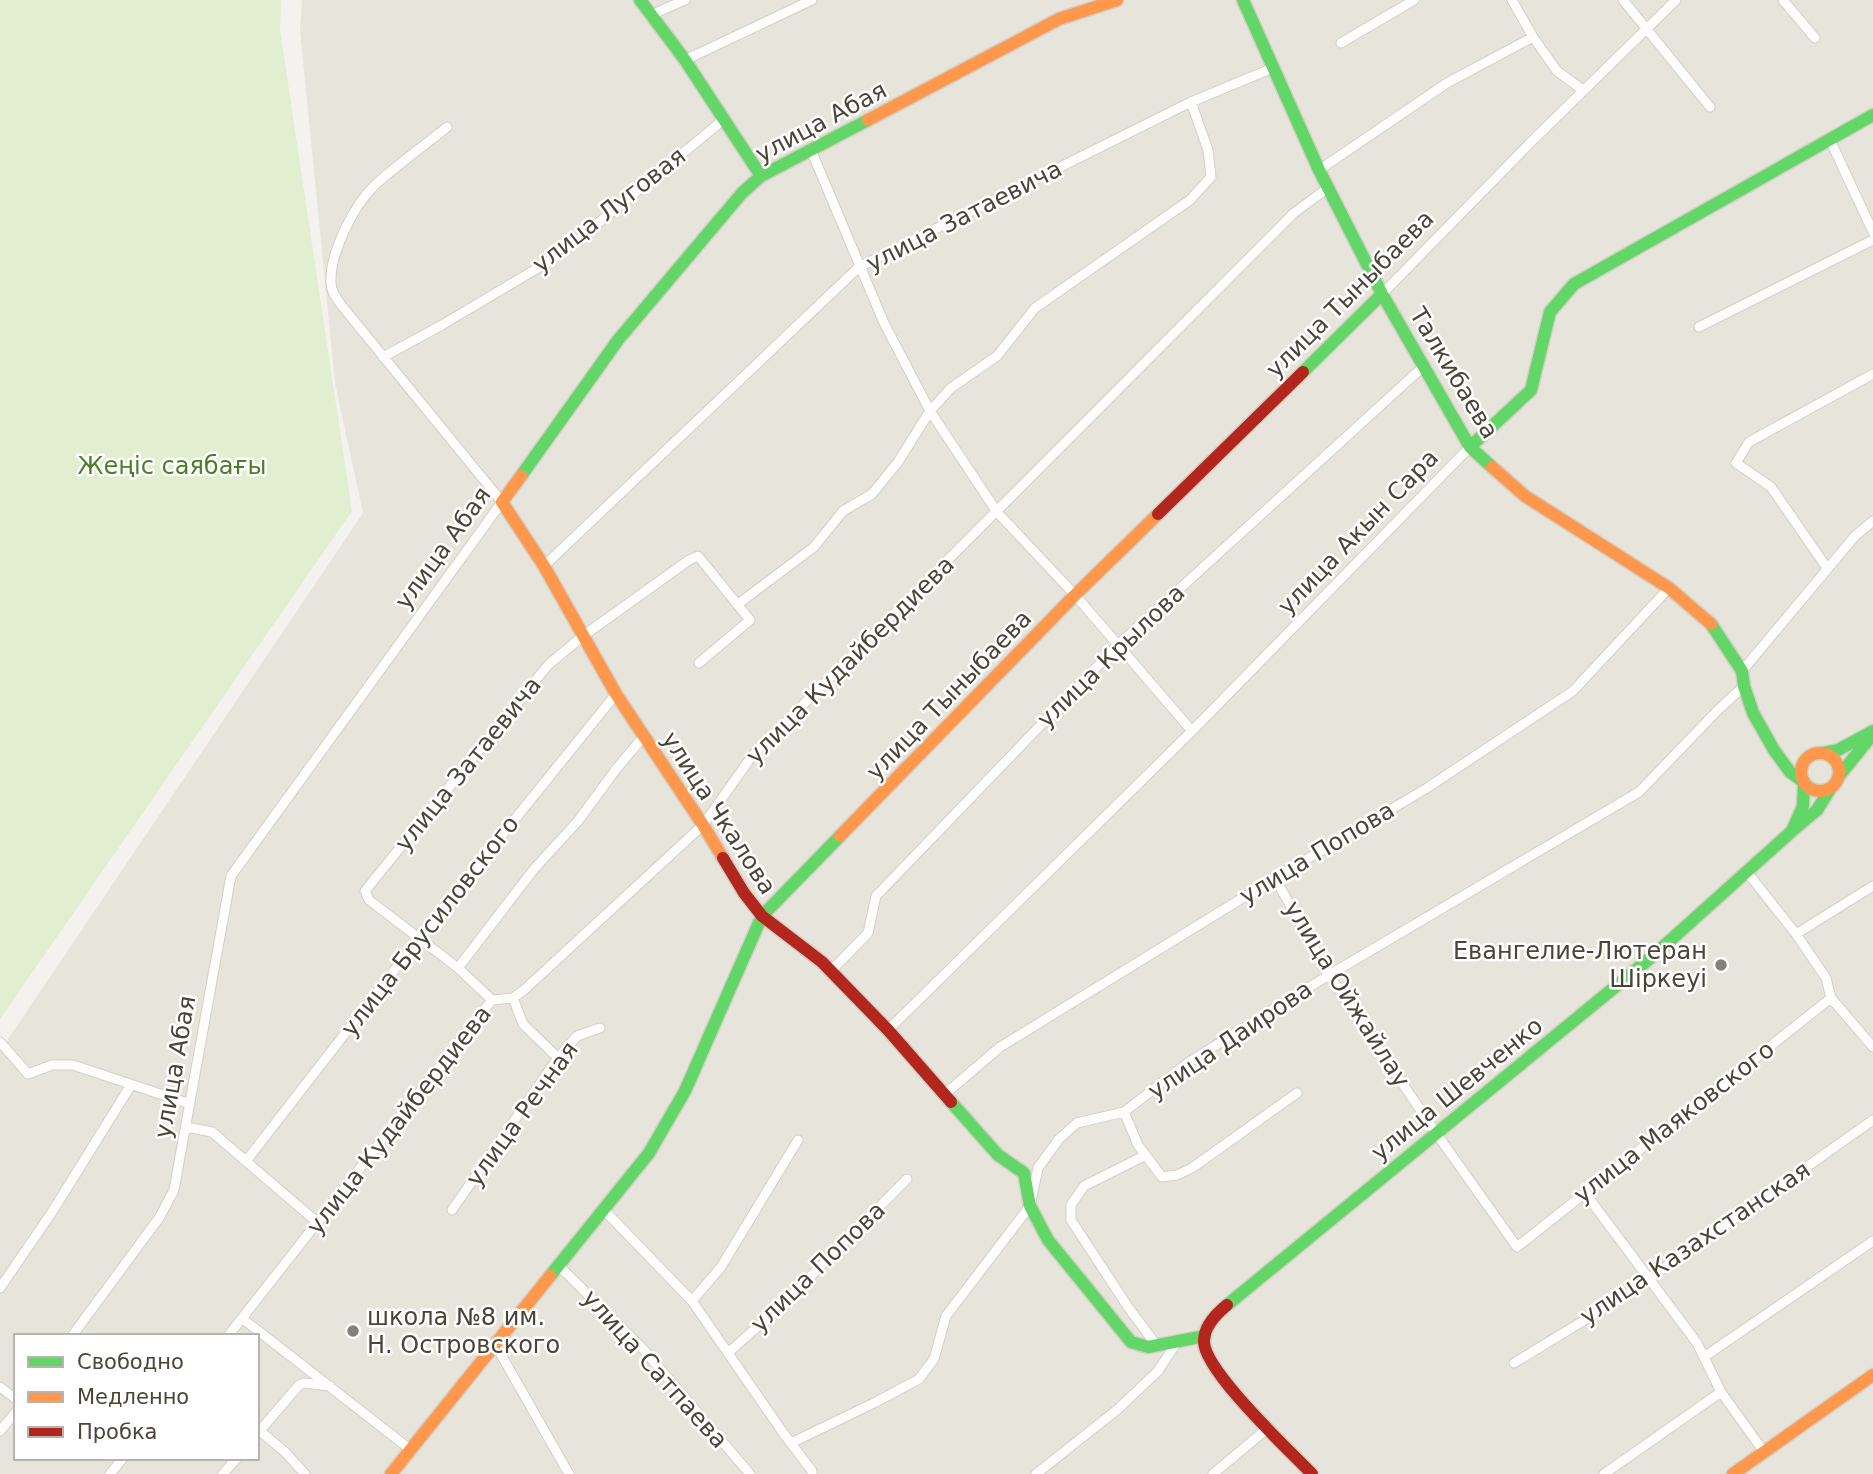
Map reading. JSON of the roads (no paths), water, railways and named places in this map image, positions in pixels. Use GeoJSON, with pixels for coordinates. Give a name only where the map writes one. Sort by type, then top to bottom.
{"type":"FeatureCollection","features":[{"type":"Feature","properties":{"kind":"street"},"geometry":{"type":"LineString","coordinates":[[640,0],[685,60],[761,176]]}},
{"type":"Feature","properties":{"kind":"street"},"geometry":{"type":"LineString","coordinates":[[651,15],[685,0]]}},
{"type":"Feature","properties":{"kind":"street"},"geometry":{"type":"LineString","coordinates":[[685,60],[812,0]]}},
{"type":"Feature","properties":{"kind":"street","name":"улица Абая"},"geometry":{"type":"LineString","coordinates":[[73,1334],[159,1218],[174,1190],[231,876],[618,340],[742,193],[761,176],[1059,19],[1117,0]]}},
{"type":"Feature","properties":{"kind":"street","name":"Талкибаева"},"geometry":{"type":"LineString","coordinates":[[1243,0],[1319,170],[1382,294],[1471,447],[1525,496],[1669,588],[1713,626],[1742,671],[1753,713],[1774,750],[1790,772],[1804,782]]}},
{"type":"Feature","properties":{"kind":"street"},"geometry":{"type":"LineString","coordinates":[[1341,43],[1414,0]]}},
{"type":"Feature","properties":{"kind":"street"},"geometry":{"type":"LineString","coordinates":[[1512,0],[1557,71],[1583,90]]}},
{"type":"Feature","properties":{"kind":"street"},"geometry":{"type":"LineString","coordinates":[[1623,0],[1710,107]]}},
{"type":"Feature","properties":{"kind":"street","name":"улица Тыныбаева"},"geometry":{"type":"LineString","coordinates":[[391,1474],[649,1153],[685,1091],[762,916],[1075,595],[1676,0]]}},
{"type":"Feature","properties":{"kind":"street"},"geometry":{"type":"LineString","coordinates":[[1783,0],[1815,38]]}},
{"type":"Feature","properties":{"kind":"street"},"geometry":{"type":"LineString","coordinates":[[1319,170],[1447,83],[1533,37]]}},
{"type":"Feature","properties":{"kind":"street","name":"улица Затаевича"},"geometry":{"type":"LineString","coordinates":[[544,566],[859,267],[1191,102],[1273,68]]}},
{"type":"Feature","properties":{"kind":"street"},"geometry":{"type":"LineString","coordinates":[[738,604],[814,547],[843,511],[872,494],[898,462],[930,411],[951,388],[997,356],[1035,307],[1190,200],[1211,177],[1208,150],[1191,102]]}},
{"type":"Feature","properties":{"kind":"street","name":"улица Акын Сара"},"geometry":{"type":"LineString","coordinates":[[888,1030],[1192,731],[1471,447],[1531,390],[1550,312],[1574,284],[1873,114]]}},
{"type":"Feature","properties":{"kind":"street","name":"улица Луговая"},"geometry":{"type":"LineString","coordinates":[[383,357],[442,326],[552,259],[723,120]]}},
{"type":"Feature","properties":{"kind":"street","name":"улица Чкалова"},"geometry":{"type":"LineString","coordinates":[[447,127],[374,186],[360,204],[347,225],[335,256],[331,283],[333,293],[502,502],[544,566],[616,694],[703,825],[744,894],[762,916],[822,962],[888,1030],[998,1155],[1024,1173],[1030,1206],[1048,1240],[1131,1342],[1148,1347],[1205,1336]]}},
{"type":"Feature","properties":{"kind":"street"},"geometry":{"type":"LineString","coordinates":[[1830,140],[1873,232]]}},
{"type":"Feature","properties":{"kind":"street"},"geometry":{"type":"LineString","coordinates":[[811,150],[884,323],[930,411],[997,512],[1075,595],[1192,731]]}},
{"type":"Feature","properties":{"kind":"street","name":"улица Кудайбердиева"},"geometry":{"type":"LineString","coordinates":[[230,1334],[492,1000],[513,998],[524,989],[703,825],[752,756],[1294,213],[1329,187]]}},
{"type":"Feature","properties":{"kind":"street"},"geometry":{"type":"LineString","coordinates":[[1699,327],[1873,240]]}},
{"type":"Feature","properties":{"kind":"street","name":"улица Крылова"},"geometry":{"type":"LineString","coordinates":[[831,971],[868,933],[876,896],[1118,645],[1424,366]]}},
{"type":"Feature","properties":{"kind":"street"},"geometry":{"type":"LineString","coordinates":[[1827,568],[1771,487],[1735,463],[1749,442],[1873,374]]}},
{"type":"Feature","properties":{"kind":"street"},"geometry":{"type":"LineString","coordinates":[[1742,671],[1827,568],[1855,536],[1873,521]]}},
{"type":"Feature","properties":{"kind":"street"},"geometry":{"type":"LineString","coordinates":[[583,636],[698,556],[750,620],[699,663]]}},
{"type":"Feature","properties":{"kind":"street","name":"улица Попова"},"geometry":{"type":"LineString","coordinates":[[945,1094],[1000,1047],[1275,877],[1427,788],[1573,691],[1669,588]]}},
{"type":"Feature","properties":{"kind":"street","name":"улица Затаевича"},"geometry":{"type":"LineString","coordinates":[[419,938],[369,900],[365,891],[548,665],[583,636]]}},
{"type":"Feature","properties":{"kind":"street","name":"улица Даирова"},"geometry":{"type":"LineString","coordinates":[[791,1444],[919,1379],[934,1359],[946,1316],[1030,1206],[1038,1168],[1059,1139],[1077,1123],[1124,1112],[1189,1062],[1329,975],[1639,792],[1744,686]]}},
{"type":"Feature","properties":{"kind":"street","name":"улица Брусиловского"},"geometry":{"type":"LineString","coordinates":[[247,1160],[419,938],[616,694]]}},
{"type":"Feature","properties":{"kind":"street"},"geometry":{"type":"LineString","coordinates":[[1774,750],[1791,758],[1809,757],[1838,750],[1873,732]]}},
{"type":"Feature","properties":{"kind":"street"},"geometry":{"type":"LineString","coordinates":[[1804,782],[1819,792],[1830,789],[1873,732]]}},
{"type":"Feature","properties":{"kind":"street"},"geometry":{"type":"LineString","coordinates":[[458,968],[534,869],[578,821],[644,736]]}},
{"type":"Feature","properties":{"kind":"street"},"geometry":{"type":"LineString","coordinates":[[1823,753],[1834,758],[1838,764],[1839,776]]}},
{"type":"Feature","properties":{"kind":"street"},"geometry":{"type":"LineString","coordinates":[[1792,831],[1802,806],[1802,765],[1809,757]]}},
{"type":"Feature","properties":{"kind":"street","name":"улица Шевченко"},"geometry":{"type":"LineString","coordinates":[[1205,1336],[1210,1320],[1223,1308],[1654,955],[1817,810],[1830,789]]}},
{"type":"Feature","properties":{"kind":"street"},"geometry":{"type":"LineString","coordinates":[[1747,872],[1796,934],[1826,978],[1831,998],[1873,1047]]}},
{"type":"Feature","properties":{"kind":"street","name":"улица Ойжайлау"},"geometry":{"type":"LineString","coordinates":[[1275,877],[1329,975],[1517,1247]]}},
{"type":"Feature","properties":{"kind":"street"},"geometry":{"type":"LineString","coordinates":[[1796,934],[1873,886]]}},
{"type":"Feature","properties":{"kind":"street"},"geometry":{"type":"LineString","coordinates":[[419,938],[458,968],[492,1000]]}},
{"type":"Feature","properties":{"kind":"street"},"geometry":{"type":"LineString","coordinates":[[513,998],[523,1024],[558,1058]]}},
{"type":"Feature","properties":{"kind":"street","name":"улица Маяковского"},"geometry":{"type":"LineString","coordinates":[[1517,1247],[1831,998]]}},
{"type":"Feature","properties":{"kind":"street","name":"улица Речная"},"geometry":{"type":"LineString","coordinates":[[452,1210],[558,1058],[577,1036],[600,1028]]}},
{"type":"Feature","properties":{"kind":"street"},"geometry":{"type":"LineString","coordinates":[[0,1042],[29,1074],[52,1065],[73,1065],[190,1104]]}},
{"type":"Feature","properties":{"kind":"street"},"geometry":{"type":"LineString","coordinates":[[0,1288],[52,1212],[131,1085]]}},
{"type":"Feature","properties":{"kind":"street"},"geometry":{"type":"LineString","coordinates":[[1124,1112],[1144,1156],[1162,1177],[1177,1175],[1192,1168],[1297,1093]]}},
{"type":"Feature","properties":{"kind":"street","name":"улица Казахстанская"},"geometry":{"type":"LineString","coordinates":[[1514,1363],[1629,1293],[1873,1120]]}},
{"type":"Feature","properties":{"kind":"street"},"geometry":{"type":"LineString","coordinates":[[186,1128],[212,1132],[318,1223]]}},
{"type":"Feature","properties":{"kind":"street"},"geometry":{"type":"LineString","coordinates":[[692,1301],[721,1267],[798,1140]]}},
{"type":"Feature","properties":{"kind":"street"},"geometry":{"type":"LineString","coordinates":[[1144,1156],[1084,1186],[1071,1205],[1071,1220],[1157,1346]]}},
{"type":"Feature","properties":{"kind":"street","name":"улица Попова"},"geometry":{"type":"LineString","coordinates":[[728,1353],[786,1301],[907,1180]]}},
{"type":"Feature","properties":{"kind":"street"},"geometry":{"type":"LineString","coordinates":[[1585,1193],[1697,1343],[1721,1392],[1764,1452]]}},
{"type":"Feature","properties":{"kind":"street"},"geometry":{"type":"LineString","coordinates":[[603,1209],[692,1301],[812,1474]]}},
{"type":"Feature","properties":{"kind":"street"},"geometry":{"type":"LineString","coordinates":[[1704,1357],[1873,1241]]}},
{"type":"Feature","properties":{"kind":"street","name":"улица Сатпаева"},"geometry":{"type":"LineString","coordinates":[[558,1265],[643,1349],[750,1474]]}},
{"type":"Feature","properties":{"kind":"street"},"geometry":{"type":"LineString","coordinates":[[243,1318],[411,1450]]}},
{"type":"Feature","properties":{"kind":"street"},"geometry":{"type":"LineString","coordinates":[[1205,1336],[1204,1345],[1209,1357],[1222,1376],[1312,1474]]}},
{"type":"Feature","properties":{"kind":"street"},"geometry":{"type":"LineString","coordinates":[[1036,1474],[1118,1409],[1158,1371],[1177,1342]]}},
{"type":"Feature","properties":{"kind":"street"},"geometry":{"type":"LineString","coordinates":[[495,1343],[569,1474]]}},
{"type":"Feature","properties":{"kind":"street"},"geometry":{"type":"LineString","coordinates":[[1733,1474],[1873,1375]]}},
{"type":"Feature","properties":{"kind":"street"},"geometry":{"type":"LineString","coordinates":[[259,1431],[299,1385],[304,1383],[330,1386]]}},
{"type":"Feature","properties":{"kind":"street"},"geometry":{"type":"LineString","coordinates":[[1604,1474],[1721,1392]]}},
{"type":"Feature","properties":{"kind":"street"},"geometry":{"type":"LineString","coordinates":[[0,1432],[14,1414]]}},
{"type":"Feature","properties":{"kind":"street"},"geometry":{"type":"LineString","coordinates":[[1213,1474],[1268,1428]]}},
{"type":"Feature","properties":{"kind":"street"},"geometry":{"type":"LineString","coordinates":[[259,1433],[285,1452],[306,1474]]}},
{"type":"Feature","properties":{"kind":"street"},"geometry":{"type":"LineString","coordinates":[[110,1474],[121,1460]]}},
{"type":"Feature","properties":{"kind":"street"},"geometry":{"type":"LineString","coordinates":[[223,1474],[235,1460]]}},
{"type":"Feature","properties":{"kind":"place","name":"Евангелие-Лютеран Шіркеуі"},"geometry":{"type":"Point","coordinates":[1721,965]}},
{"type":"Feature","properties":{"kind":"place","name":"школа №8 им. Н. Островского"},"geometry":{"type":"Point","coordinates":[353,1331]}},
{"type":"Feature","properties":{"kind":"park label","name":"Жеңіс саябағы"},"geometry":{"type":"Point","coordinates":[172,466]}}]}
